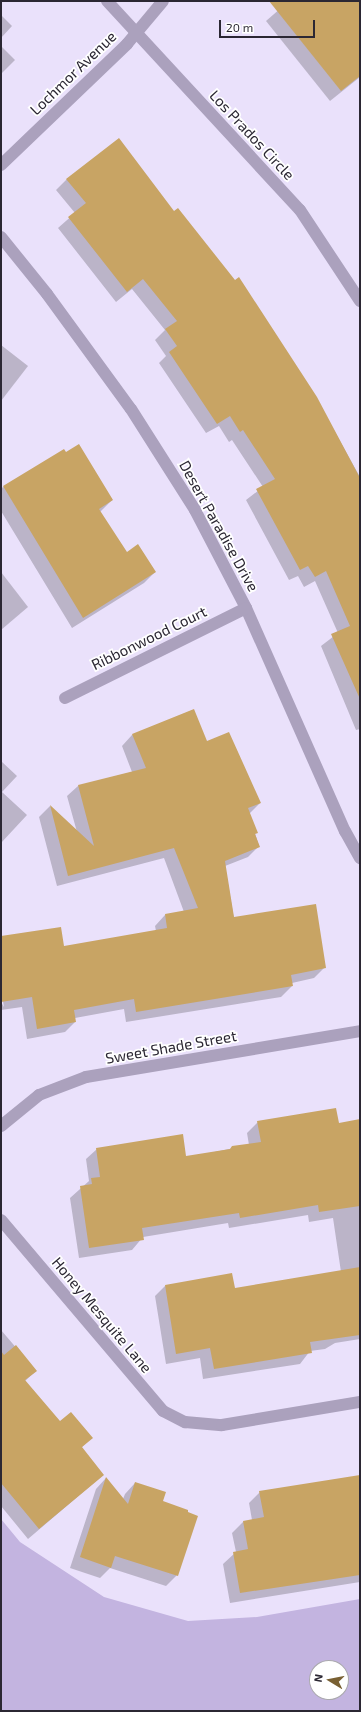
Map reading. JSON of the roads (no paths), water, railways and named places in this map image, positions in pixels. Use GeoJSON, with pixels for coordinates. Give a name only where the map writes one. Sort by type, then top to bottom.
{"type":"FeatureCollection","features":[{"type":"Feature","properties":{"kind":"street","name":"Los Prados Circle"},"geometry":{"type":"LineString","coordinates":[[107,1],[300,210],[360,301]]}},
{"type":"Feature","properties":{"kind":"street","name":"Lochmor Avenue"},"geometry":{"type":"LineString","coordinates":[[1,165],[137,33],[163,1]]}},
{"type":"Feature","properties":{"kind":"street","name":"Desert Paradise Drive"},"geometry":{"type":"LineString","coordinates":[[1,237],[47,294],[131,409],[195,510],[246,608],[345,831],[360,858]]}},
{"type":"Feature","properties":{"kind":"street","name":"Ribbonwood Court"},"geometry":{"type":"LineString","coordinates":[[65,698],[246,608]]}},
{"type":"Feature","properties":{"kind":"street","name":"Sweet Shade Street"},"geometry":{"type":"LineString","coordinates":[[1,1126],[39,1095],[86,1077],[360,1031]]}},
{"type":"Feature","properties":{"kind":"street","name":"Honey Mesquite Lane"},"geometry":{"type":"LineString","coordinates":[[1,1220],[162,1412],[185,1422],[222,1425],[360,1402]]}}]}
